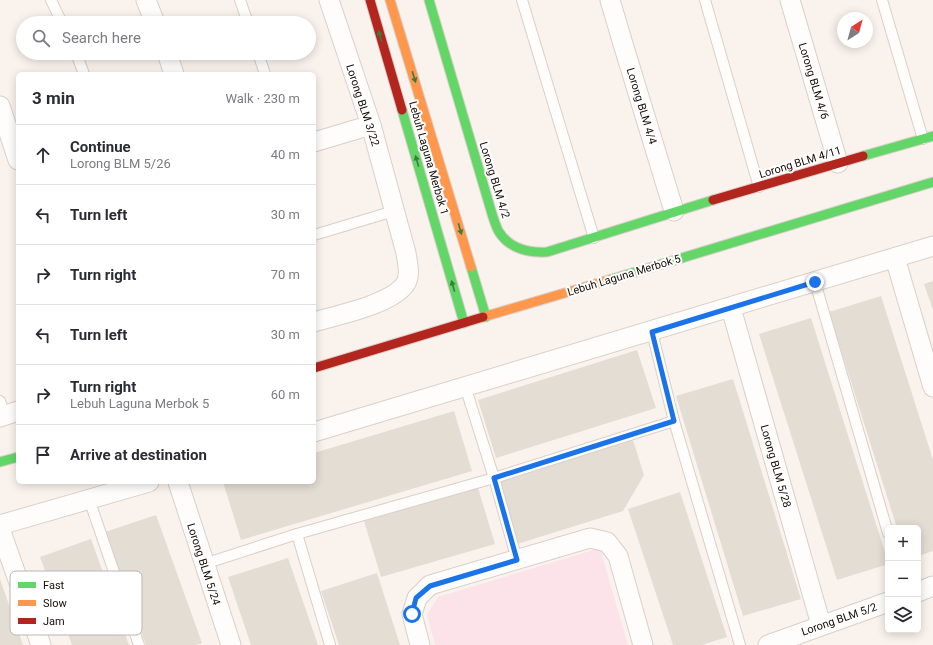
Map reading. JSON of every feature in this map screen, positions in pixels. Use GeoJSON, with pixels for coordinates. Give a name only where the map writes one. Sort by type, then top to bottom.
{"type":"FeatureCollection","features":[{"type":"Feature","properties":{"kind":"street"},"geometry":{"type":"LineString","coordinates":[[146,0],[152,16]]}},
{"type":"Feature","properties":{"kind":"street","name":"Lorong BLM 3/22"},"geometry":{"type":"LineString","coordinates":[[316,321],[376,304],[397,292],[407,282],[409,272],[406,252],[370,125],[329,0]]}},
{"type":"Feature","properties":{"kind":"street","name":"Lebuh Laguna Merbok 1"},"geometry":{"type":"LineString","coordinates":[[370,0],[464,323]]}},
{"type":"Feature","properties":{"kind":"street","name":"Lebuh Laguna Merbok 1"},"geometry":{"type":"LineString","coordinates":[[390,0],[486,316]]}},
{"type":"Feature","properties":{"kind":"street","name":"Lorong BLM 4/2"},"geometry":{"type":"LineString","coordinates":[[429,0],[492,214],[499,232],[508,242],[521,250],[547,252],[674,211]]}},
{"type":"Feature","properties":{"kind":"street","name":"Lorong BLM 4/4"},"geometry":{"type":"LineString","coordinates":[[610,0],[622,44],[674,211]]}},
{"type":"Feature","properties":{"kind":"street","name":"Lorong BLM 4/6"},"geometry":{"type":"LineString","coordinates":[[790,0],[838,163]]}},
{"type":"Feature","properties":{"kind":"street"},"geometry":{"type":"LineString","coordinates":[[169,60],[173,72]]}},
{"type":"Feature","properties":{"kind":"street"},"geometry":{"type":"LineString","coordinates":[[0,106],[16,154]]}},
{"type":"Feature","properties":{"kind":"street"},"geometry":{"type":"LineString","coordinates":[[316,141],[370,125]]}},
{"type":"Feature","properties":{"kind":"street","name":"Lorong BLM 4/11"},"geometry":{"type":"LineString","coordinates":[[674,211],[933,136]]}},
{"type":"Feature","properties":{"kind":"street","name":"Lebuh Laguna Merbok 5"},"geometry":{"type":"LineString","coordinates":[[316,367],[933,182]]}},
{"type":"Feature","properties":{"kind":"street"},"geometry":{"type":"LineString","coordinates":[[316,431],[465,386],[652,332],[933,246]]}},
{"type":"Feature","properties":{"kind":"street"},"geometry":{"type":"LineString","coordinates":[[895,258],[933,387]]}},
{"type":"Feature","properties":{"kind":"street","name":"Lorong BLM 5/28"},"geometry":{"type":"LineString","coordinates":[[731,308],[821,625]]}},
{"type":"Feature","properties":{"kind":"street"},"geometry":{"type":"LineString","coordinates":[[0,462],[16,458]]}},
{"type":"Feature","properties":{"kind":"street"},"geometry":{"type":"LineString","coordinates":[[0,525],[142,484]]}},
{"type":"Feature","properties":{"kind":"street","name":"Lorong BLM 5/24"},"geometry":{"type":"LineString","coordinates":[[179,484],[230,645]]}},
{"type":"Feature","properties":{"kind":"street"},"geometry":{"type":"LineString","coordinates":[[0,529],[15,571]]}},
{"type":"Feature","properties":{"kind":"street"},"geometry":{"type":"LineString","coordinates":[[420,645],[412,614],[416,598],[430,586],[590,538],[607,542],[618,556],[643,645]]}},
{"type":"Feature","properties":{"kind":"street"},"geometry":{"type":"LineString","coordinates":[[921,591],[933,586]]}},
{"type":"Feature","properties":{"kind":"street","name":"Lorong BLM 5/2"},"geometry":{"type":"LineString","coordinates":[[768,645],[885,603]]}},
{"type":"Feature","properties":{"kind":"street"},"geometry":{"type":"LineString","coordinates":[[37,635],[41,645]]}},
{"type":"Feature","properties":{"kind":"lane"},"geometry":{"type":"LineString","coordinates":[[51,0],[59,16]]}},
{"type":"Feature","properties":{"kind":"lane"},"geometry":{"type":"LineString","coordinates":[[240,0],[246,16]]}},
{"type":"Feature","properties":{"kind":"lane"},"geometry":{"type":"LineString","coordinates":[[522,0],[594,238]]}},
{"type":"Feature","properties":{"kind":"lane"},"geometry":{"type":"LineString","coordinates":[[705,0],[759,186]]}},
{"type":"Feature","properties":{"kind":"lane"},"geometry":{"type":"LineString","coordinates":[[882,0],[922,139]]}},
{"type":"Feature","properties":{"kind":"lane"},"geometry":{"type":"LineString","coordinates":[[79,60],[83,72]]}},
{"type":"Feature","properties":{"kind":"lane"},"geometry":{"type":"LineString","coordinates":[[260,60],[264,72]]}},
{"type":"Feature","properties":{"kind":"lane"},"geometry":{"type":"LineString","coordinates":[[316,234],[394,211]]}},
{"type":"Feature","properties":{"kind":"lane"},"geometry":{"type":"LineString","coordinates":[[815,282],[886,525]]}},
{"type":"Feature","properties":{"kind":"lane"},"geometry":{"type":"LineString","coordinates":[[652,332],[674,421],[740,645]]}},
{"type":"Feature","properties":{"kind":"lane"},"geometry":{"type":"LineString","coordinates":[[465,386],[494,478],[517,560]]}},
{"type":"Feature","properties":{"kind":"lane"},"geometry":{"type":"LineString","coordinates":[[204,564],[297,534],[494,478],[674,421]]}},
{"type":"Feature","properties":{"kind":"lane"},"geometry":{"type":"LineString","coordinates":[[89,499],[114,571]]}},
{"type":"Feature","properties":{"kind":"lane"},"geometry":{"type":"LineString","coordinates":[[297,534],[330,645]]}},
{"type":"Feature","properties":{"kind":"lane"},"geometry":{"type":"LineString","coordinates":[[136,635],[139,645]]}},
{"type":"Feature","properties":{"kind":"shaded area"},"geometry":{"type":"Polygon","coordinates":[[[600,548],[628,645],[435,645],[427,615],[438,597],[600,548]]]}},
{"type":"Feature","properties":{"kind":"building"},"geometry":{"type":"Polygon","coordinates":[[[933,281],[933,310],[924,284],[933,281]]]}},
{"type":"Feature","properties":{"kind":"building"},"geometry":{"type":"Polygon","coordinates":[[[881,296],[933,460],[933,551],[921,555],[921,525],[896,525],[829,312],[881,296]]]}},
{"type":"Feature","properties":{"kind":"building"},"geometry":{"type":"Polygon","coordinates":[[[811,318],[885,552],[885,565],[837,580],[759,334],[811,318]]]}},
{"type":"Feature","properties":{"kind":"building"},"geometry":{"type":"Polygon","coordinates":[[[637,350],[656,408],[496,458],[478,400],[637,350]]]}},
{"type":"Feature","properties":{"kind":"building"},"geometry":{"type":"Polygon","coordinates":[[[733,379],[801,599],[743,616],[676,396],[733,379]]]}},
{"type":"Feature","properties":{"kind":"building"},"geometry":{"type":"Polygon","coordinates":[[[454,411],[472,471],[241,540],[224,484],[316,484],[316,452],[454,411]]]}},
{"type":"Feature","properties":{"kind":"building"},"geometry":{"type":"Polygon","coordinates":[[[632,437],[644,475],[623,511],[517,544],[496,480],[632,437]]]}},
{"type":"Feature","properties":{"kind":"building"},"geometry":{"type":"Polygon","coordinates":[[[478,488],[495,544],[381,577],[364,521],[478,488]]]}},
{"type":"Feature","properties":{"kind":"building"},"geometry":{"type":"Polygon","coordinates":[[[680,492],[727,637],[702,645],[673,645],[628,509],[680,492]]]}},
{"type":"Feature","properties":{"kind":"building"},"geometry":{"type":"Polygon","coordinates":[[[156,515],[202,643],[196,645],[146,645],[142,634],[142,571],[119,571],[105,532],[156,515]]]}},
{"type":"Feature","properties":{"kind":"building"},"geometry":{"type":"Polygon","coordinates":[[[91,539],[102,571],[45,571],[40,557],[91,539]]]}},
{"type":"Feature","properties":{"kind":"building"},"geometry":{"type":"Polygon","coordinates":[[[288,558],[318,645],[251,645],[228,577],[288,558]]]}},
{"type":"Feature","properties":{"kind":"building"},"geometry":{"type":"Polygon","coordinates":[[[377,573],[400,645],[339,645],[321,591],[377,573]]]}},
{"type":"Feature","properties":{"kind":"building"},"geometry":{"type":"Polygon","coordinates":[[[0,579],[10,608],[10,635],[20,635],[23,645],[0,645],[0,579]]]}},
{"type":"Feature","properties":{"kind":"building"},"geometry":{"type":"Polygon","coordinates":[[[68,635],[125,635],[129,645],[72,645],[68,635]]]}},
{"type":"Feature","properties":{"kind":"traffic: fast"},"geometry":{"type":"LineString","coordinates":[[429,0],[496,226],[503,238],[508,242],[526,251],[547,252],[713,200]]}},
{"type":"Feature","properties":{"kind":"traffic: fast"},"geometry":{"type":"LineString","coordinates":[[402,110],[464,323]]}},
{"type":"Feature","properties":{"kind":"traffic: fast"},"geometry":{"type":"LineString","coordinates":[[863,156],[933,136]]}},
{"type":"Feature","properties":{"kind":"traffic: fast"},"geometry":{"type":"LineString","coordinates":[[609,280],[933,182]]}},
{"type":"Feature","properties":{"kind":"traffic: fast"},"geometry":{"type":"LineString","coordinates":[[471,267],[486,317]]}},
{"type":"Feature","properties":{"kind":"traffic: fast"},"geometry":{"type":"LineString","coordinates":[[0,462],[16,458]]}},
{"type":"Feature","properties":{"kind":"traffic: slow"},"geometry":{"type":"LineString","coordinates":[[390,0],[471,267]]}},
{"type":"Feature","properties":{"kind":"traffic: slow"},"geometry":{"type":"LineString","coordinates":[[483,317],[609,280]]}},
{"type":"Feature","properties":{"kind":"traffic: jam"},"geometry":{"type":"LineString","coordinates":[[370,0],[402,110]]}},
{"type":"Feature","properties":{"kind":"traffic: jam"},"geometry":{"type":"LineString","coordinates":[[713,200],[863,156]]}},
{"type":"Feature","properties":{"kind":"traffic: jam"},"geometry":{"type":"LineString","coordinates":[[316,367],[483,317]]}},
{"type":"Feature","properties":{"kind":"route"},"geometry":{"type":"LineString","coordinates":[[412,614],[416,598],[430,586],[517,560],[494,478],[674,421],[652,332],[815,282]]}}]}
